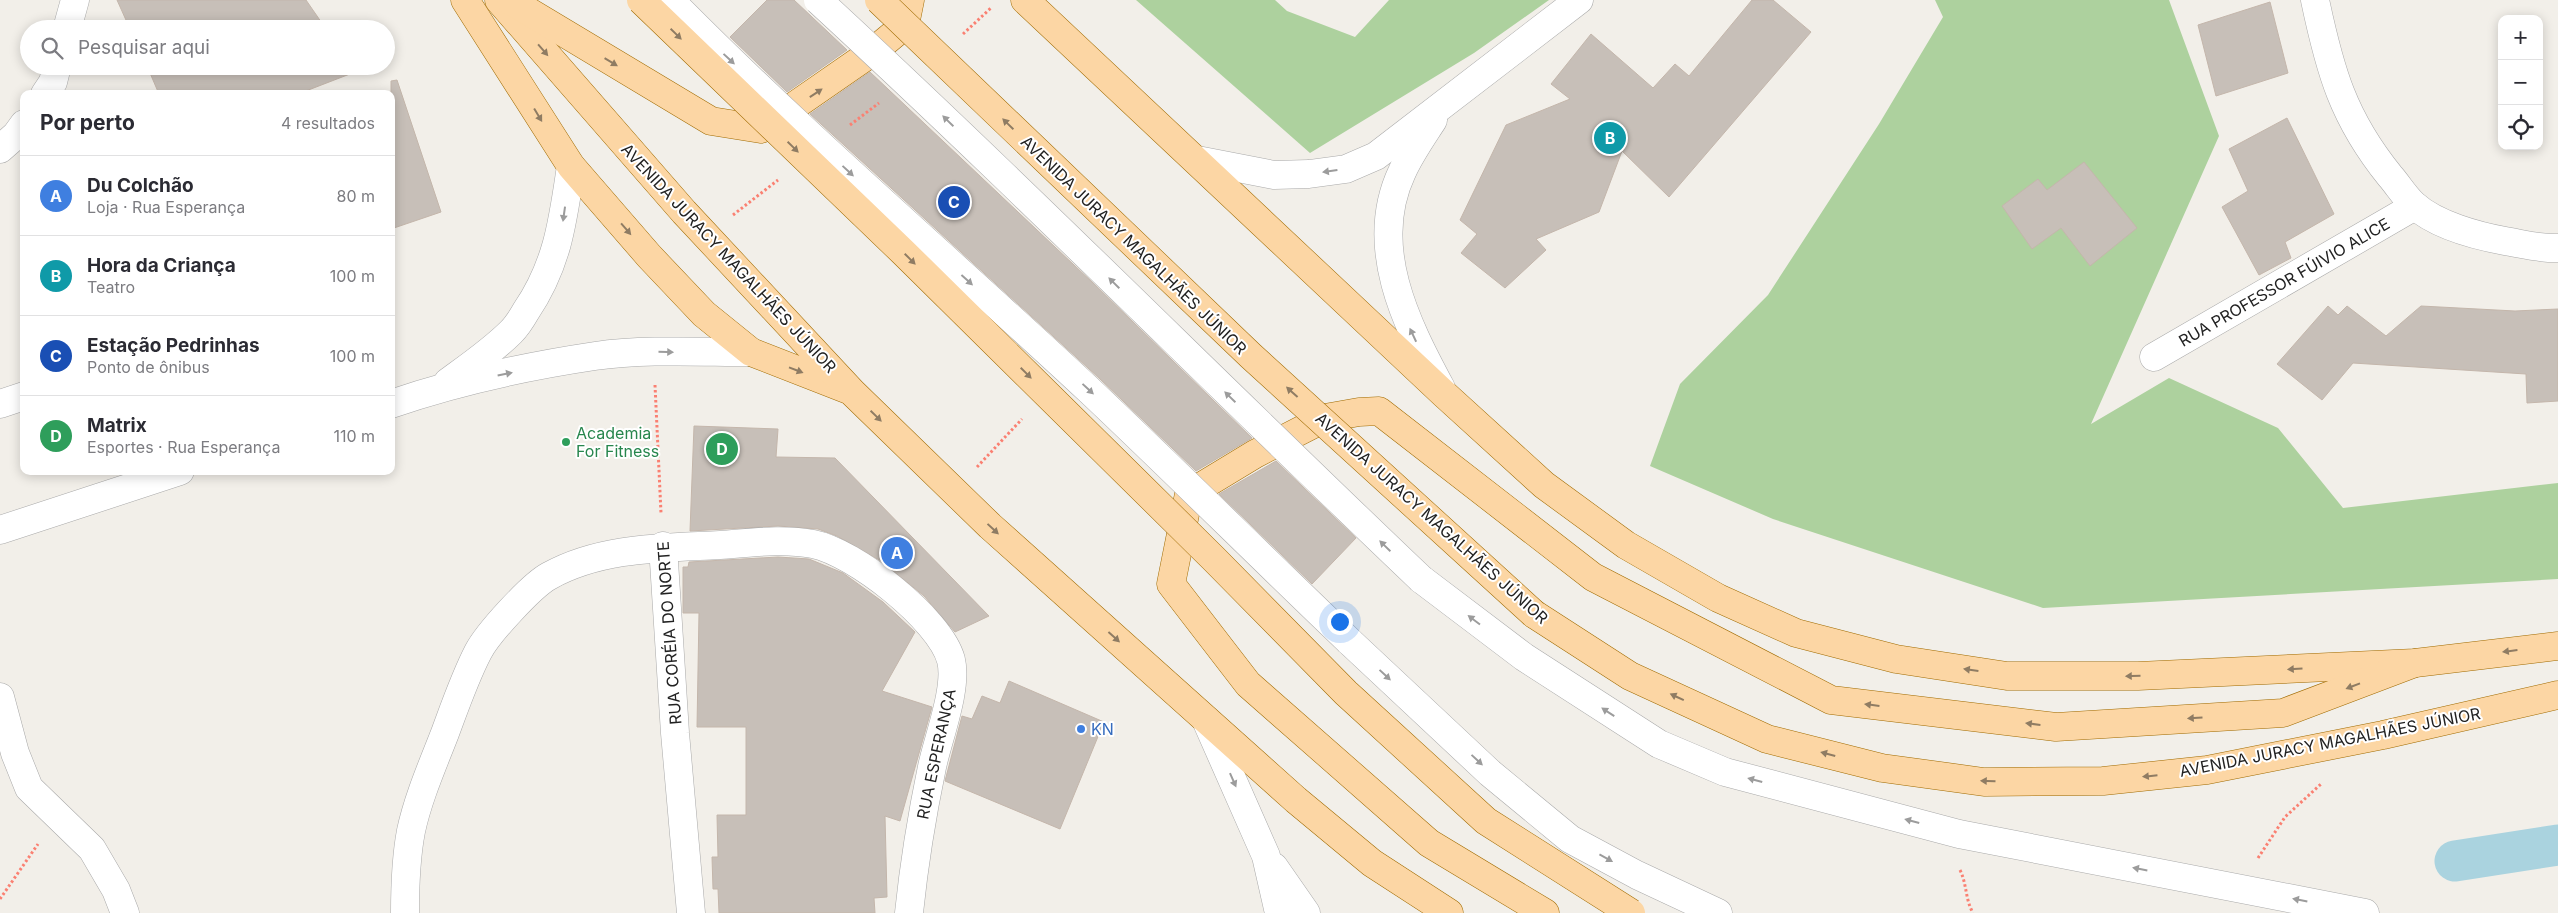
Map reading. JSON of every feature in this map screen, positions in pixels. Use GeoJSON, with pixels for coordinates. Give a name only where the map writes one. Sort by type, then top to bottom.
{"type":"FeatureCollection","features":[{"type":"Feature","properties":{"kind":"main road"},"geometry":{"type":"LineString","coordinates":[[465,0],[516,77],[571,166],[704,314],[751,352],[852,392]]}},
{"type":"Feature","properties":{"kind":"main road","name":"AVENIDA JURACY MAGALHÃES JÚNIOR"},"geometry":{"type":"LineString","coordinates":[[500,0],[684,212],[852,392],[990,526],[1206,720],[1372,863],[1449,913]]}},
{"type":"Feature","properties":{"kind":"main road"},"geometry":{"type":"LineString","coordinates":[[510,0],[711,121],[761,129],[875,50],[905,25],[910,0]]}},
{"type":"Feature","properties":{"kind":"main road"},"geometry":{"type":"LineString","coordinates":[[641,0],[924,273],[1214,558],[1346,693],[1486,821],[1631,913]]}},
{"type":"Feature","properties":{"kind":"main road","name":"AVENIDA JURACY MAGALHÃES JÚNIOR"},"geometry":{"type":"LineString","coordinates":[[879,0],[1251,356],[1534,614],[1630,676],[1768,739],[1882,768],[1984,782],[2103,781],[2207,770],[2383,735],[2558,695]]}},
{"type":"Feature","properties":{"kind":"main road"},"geometry":{"type":"LineString","coordinates":[[1025,0],[1444,394],[1544,485],[1626,545],[1718,598],[1796,632],[1896,659],[2007,676],[2138,676],[2415,663],[2558,646]]}},
{"type":"Feature","properties":{"kind":"main road"},"geometry":{"type":"LineString","coordinates":[[1545,913],[1429,843],[1248,684],[1171,584],[1189,494],[1255,454],[1325,418],[1359,412],[1379,411],[1593,577],[1831,700],[2056,727],[2283,713],[2415,663]]}},
{"type":"Feature","properties":{"kind":"street"},"geometry":{"type":"LineString","coordinates":[[69,20],[75,0]]}},
{"type":"Feature","properties":{"kind":"street"},"geometry":{"type":"LineString","coordinates":[[670,0],[717,48],[879,200],[1088,390],[1349,641],[1490,773],[1570,839],[1637,875],[1718,913]]}},
{"type":"Feature","properties":{"kind":"street"},"geometry":{"type":"LineString","coordinates":[[818,0],[946,118],[1231,399],[1421,579],[1524,657],[1659,744],[1725,772],[1959,834],[2365,913]]}},
{"type":"Feature","properties":{"kind":"street"},"geometry":{"type":"LineString","coordinates":[[1197,160],[1274,175],[1346,169],[1376,156],[1579,0]]}},
{"type":"Feature","properties":{"kind":"street"},"geometry":{"type":"LineString","coordinates":[[2315,0],[2328,62],[2347,112],[2377,159],[2415,206],[2450,226],[2496,239],[2547,249],[2558,248]]}},
{"type":"Feature","properties":{"kind":"street"},"geometry":{"type":"LineString","coordinates":[[48,90],[55,75]]}},
{"type":"Feature","properties":{"kind":"street"},"geometry":{"type":"LineString","coordinates":[[1439,108],[1401,174],[1390,213],[1388,253],[1412,333],[1444,394]]}},
{"type":"Feature","properties":{"kind":"street"},"geometry":{"type":"LineString","coordinates":[[0,150],[20,130]]}},
{"type":"Feature","properties":{"kind":"street"},"geometry":{"type":"LineString","coordinates":[[440,387],[480,359],[513,331],[531,303],[551,267],[562,230],[571,166]]}},
{"type":"Feature","properties":{"kind":"street","name":"RUA PROFESSOR FÚIVIO ALICE"},"geometry":{"type":"LineString","coordinates":[[2154,358],[2415,206]]}},
{"type":"Feature","properties":{"kind":"street"},"geometry":{"type":"LineString","coordinates":[[395,403],[440,387],[595,356],[654,352],[751,352]]}},
{"type":"Feature","properties":{"kind":"street"},"geometry":{"type":"LineString","coordinates":[[0,404],[20,397]]}},
{"type":"Feature","properties":{"kind":"street"},"geometry":{"type":"LineString","coordinates":[[0,530],[168,475]]}},
{"type":"Feature","properties":{"kind":"street","name":"RUA ESPERANÇA"},"geometry":{"type":"LineString","coordinates":[[405,913],[412,831],[430,772],[479,650],[510,612],[548,577],[591,558],[663,546],[766,541],[812,543],[837,551],[856,561],[892,589],[943,640],[952,662],[950,694],[932,765],[913,868],[909,913]]}},
{"type":"Feature","properties":{"kind":"street","name":"RUA CORÉIA DO NORTE"},"geometry":{"type":"LineString","coordinates":[[663,546],[675,733],[692,913]]}},
{"type":"Feature","properties":{"kind":"street"},"geometry":{"type":"LineString","coordinates":[[0,697],[15,753],[29,788],[92,849],[116,890],[125,913]]}},
{"type":"Feature","properties":{"kind":"street"},"geometry":{"type":"LineString","coordinates":[[1206,720],[1266,856],[1279,913]]}},
{"type":"Feature","properties":{"kind":"street"},"geometry":{"type":"LineString","coordinates":[[1266,856],[1306,913]]}},
{"type":"Feature","properties":{"kind":"path","name":"RUA CORÉIA DO NORTE"},"geometry":{"type":"LineString","coordinates":[[654,352],[663,546]]}},
{"type":"Feature","properties":{"kind":"path"},"geometry":{"type":"LineString","coordinates":[[972,471],[1026,414]]}},
{"type":"Feature","properties":{"kind":"path"},"geometry":{"type":"LineString","coordinates":[[2253,891],[2258,857],[2285,816],[2329,780]]}},
{"type":"Feature","properties":{"kind":"path"},"geometry":{"type":"LineString","coordinates":[[0,899],[56,816]]}},
{"type":"Feature","properties":{"kind":"green space"},"geometry":{"type":"Polygon","coordinates":[[[1136,0],[1275,0],[1287,11],[1355,37],[1389,0],[1549,0],[1474,53],[1310,153],[1136,0]]]}},
{"type":"Feature","properties":{"kind":"green space"},"geometry":{"type":"Polygon","coordinates":[[[1935,0],[2169,0],[2219,136],[2091,424],[2169,378],[2278,428],[2343,508],[2558,483],[2558,579],[2043,608],[1773,519],[1650,466],[1680,384],[1768,295],[1879,124],[1943,17],[1935,0]]]}},
{"type":"Feature","properties":{"kind":"building"},"geometry":{"type":"Polygon","coordinates":[[[117,0],[306,0],[320,20],[126,20],[117,0]]]}},
{"type":"Feature","properties":{"kind":"building"},"geometry":{"type":"Polygon","coordinates":[[[767,0],[794,0],[847,50],[787,92],[730,37],[767,0]]]}},
{"type":"Feature","properties":{"kind":"building"},"geometry":{"type":"Polygon","coordinates":[[[1752,0],[1773,0],[1811,32],[1669,197],[1622,151],[1599,212],[1536,239],[1546,250],[1505,288],[1461,253],[1477,234],[1460,220],[1506,125],[1570,99],[1551,84],[1591,34],[1653,88],[1675,64],[1689,76],[1752,0]]]}},
{"type":"Feature","properties":{"kind":"building"},"geometry":{"type":"Polygon","coordinates":[[[2270,2],[2288,73],[2216,96],[2198,25],[2270,2]]]}},
{"type":"Feature","properties":{"kind":"building"},"geometry":{"type":"Polygon","coordinates":[[[870,72],[1092,282],[1252,438],[1196,471],[1100,379],[810,114],[870,72]]]}},
{"type":"Feature","properties":{"kind":"building"},"geometry":{"type":"Polygon","coordinates":[[[151,75],[347,75],[308,90],[157,90],[151,75]]]}},
{"type":"Feature","properties":{"kind":"building"},"geometry":{"type":"Polygon","coordinates":[[[397,80],[441,212],[395,228],[395,90],[391,90],[391,81],[397,80]]]}},
{"type":"Feature","properties":{"kind":"building"},"geometry":{"type":"Polygon","coordinates":[[[2287,118],[2334,214],[2285,242],[2291,258],[2259,275],[2222,207],[2248,191],[2229,149],[2287,118]]]}},
{"type":"Feature","properties":{"kind":"building"},"geometry":{"type":"Polygon","coordinates":[[[2084,162],[2137,228],[2090,266],[2061,228],[2032,249],[2002,206],[2038,179],[2047,190],[2084,162]]]}},
{"type":"Feature","properties":{"kind":"building"},"geometry":{"type":"Polygon","coordinates":[[[2328,306],[2338,315],[2347,306],[2386,336],[2421,306],[2515,311],[2558,309],[2558,401],[2527,403],[2526,374],[2353,363],[2322,400],[2277,364],[2328,306]]]}},
{"type":"Feature","properties":{"kind":"building"},"geometry":{"type":"Polygon","coordinates":[[[694,426],[778,429],[776,457],[835,458],[989,616],[955,632],[924,596],[881,561],[837,536],[818,529],[778,526],[690,531],[694,426]]]}},
{"type":"Feature","properties":{"kind":"building"},"geometry":{"type":"Polygon","coordinates":[[[1276,461],[1356,538],[1312,584],[1219,494],[1276,461]]]}},
{"type":"Feature","properties":{"kind":"building"},"geometry":{"type":"Polygon","coordinates":[[[778,557],[809,559],[843,573],[883,602],[915,632],[882,691],[932,707],[900,821],[885,816],[887,897],[874,898],[875,913],[719,913],[718,889],[713,889],[712,857],[718,857],[717,815],[746,815],[746,727],[697,727],[699,613],[683,613],[683,567],[688,567],[689,562],[778,557]]]}},
{"type":"Feature","properties":{"kind":"building"},"geometry":{"type":"Polygon","coordinates":[[[1009,681],[1104,722],[1060,829],[945,781],[962,716],[972,719],[982,696],[1000,703],[1009,681]]]}},
{"type":"Feature","properties":{"kind":"waterway"},"geometry":{"type":"LineString","coordinates":[[2455,861],[2558,845]]}},
{"type":"Feature","properties":{"kind":"place","name":"Hora da Criança"},"geometry":{"type":"Point","coordinates":[1610,138]}},
{"type":"Feature","properties":{"kind":"place","name":"Estação Pedrinhas"},"geometry":{"type":"Point","coordinates":[954,202]}},
{"type":"Feature","properties":{"kind":"place","name":"Academia For Fitness"},"geometry":{"type":"Point","coordinates":[566,442]}},
{"type":"Feature","properties":{"kind":"place","name":"Matrix"},"geometry":{"type":"Point","coordinates":[722,449]}},
{"type":"Feature","properties":{"kind":"place","name":"Du Colchão"},"geometry":{"type":"Point","coordinates":[897,553]}},
{"type":"Feature","properties":{"kind":"place","name":"KN"},"geometry":{"type":"Point","coordinates":[1081,729]}}]}
